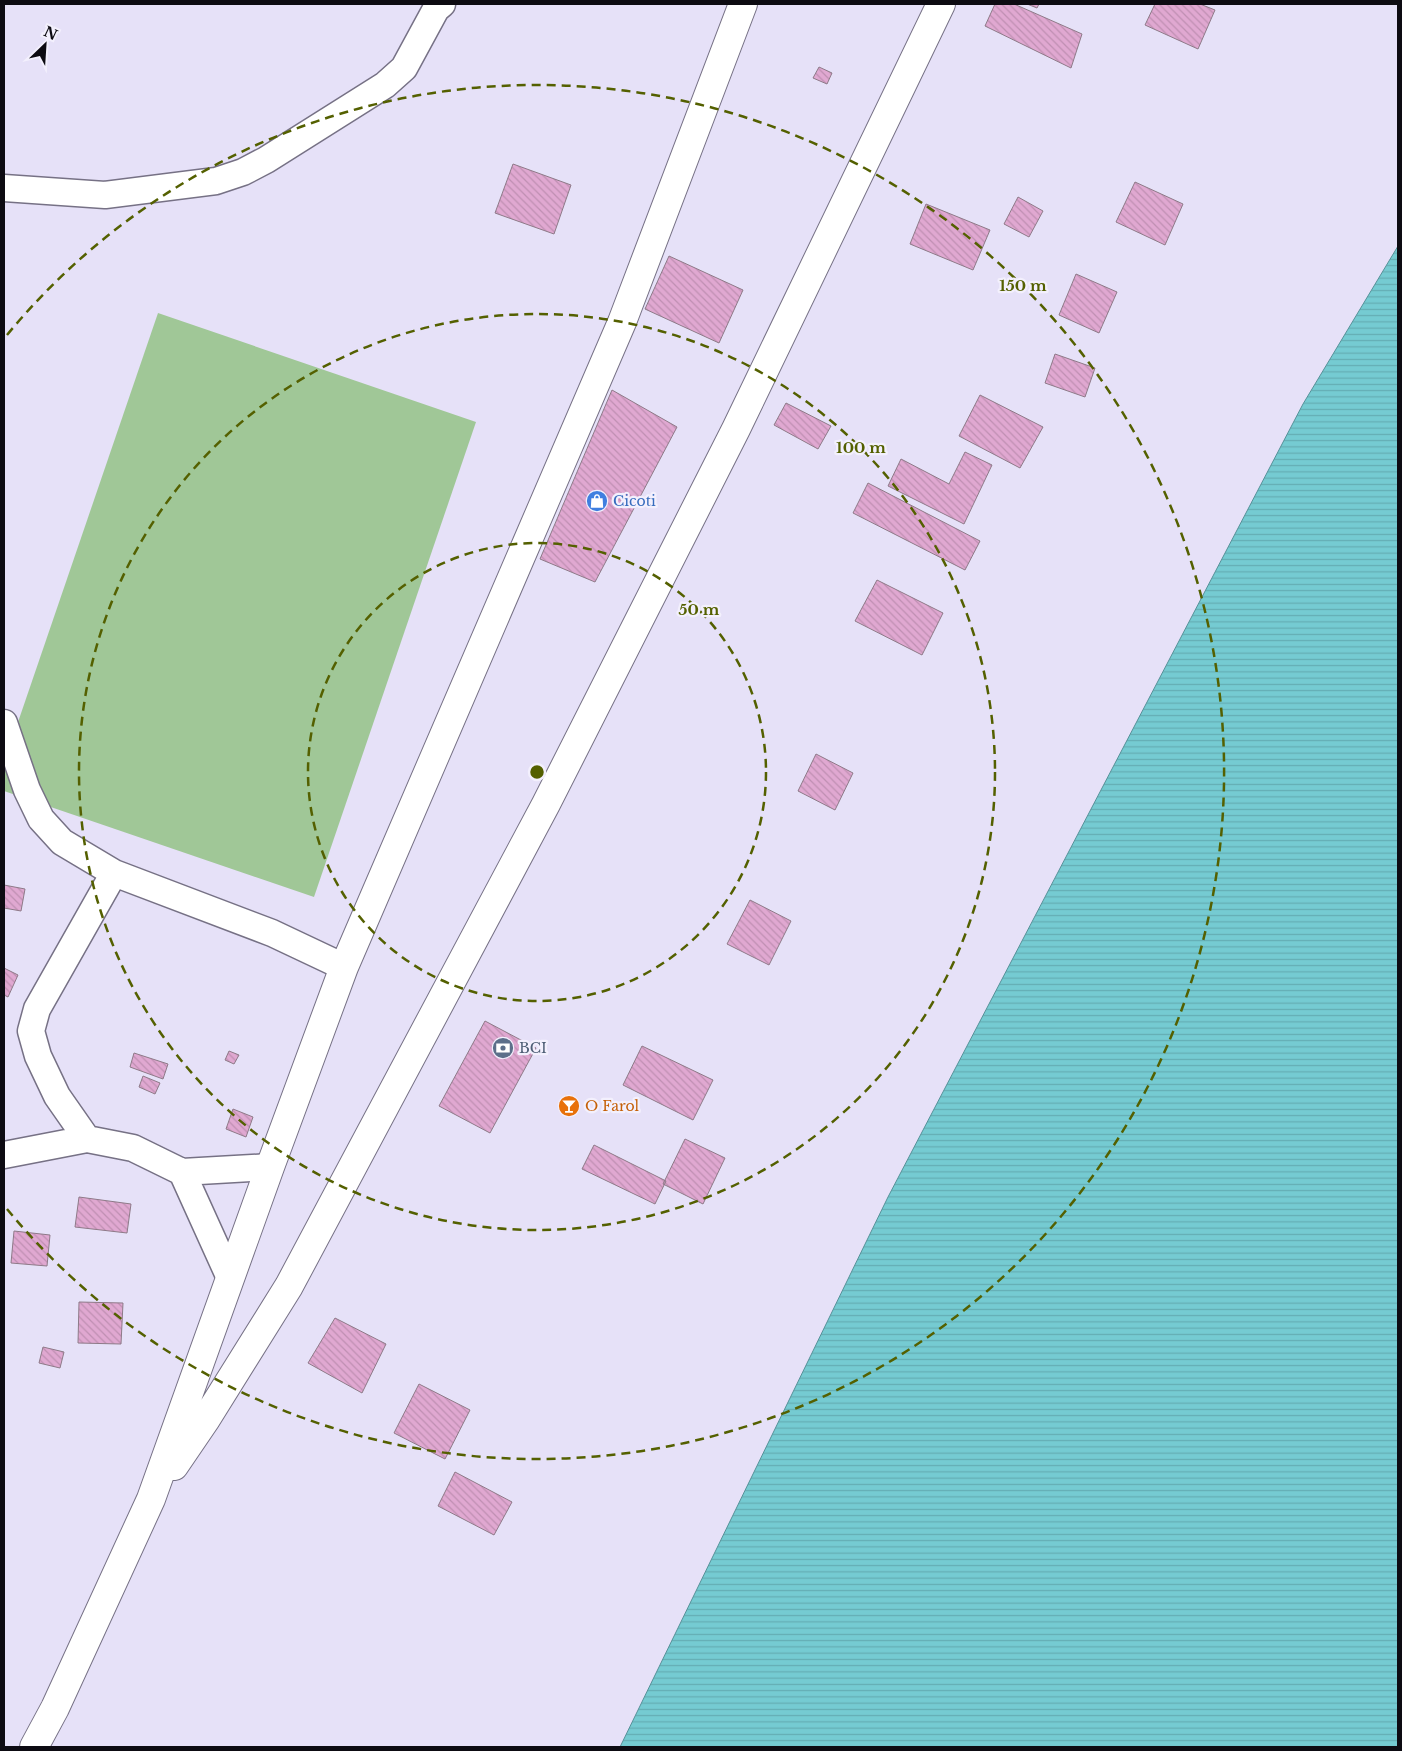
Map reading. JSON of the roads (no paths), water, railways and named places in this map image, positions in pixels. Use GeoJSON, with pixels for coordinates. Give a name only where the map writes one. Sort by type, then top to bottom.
{"type":"FeatureCollection","features":[{"type":"Feature","properties":{"kind":"street"},"geometry":{"type":"LineString","coordinates":[[34,1747],[55,1708],[151,1499],[344,967],[622,322],[744,4]]}},
{"type":"Feature","properties":{"kind":"street"},"geometry":{"type":"LineString","coordinates":[[151,1499],[206,1419],[289,1286],[532,830],[736,429],[941,4]]}},
{"type":"Feature","properties":{"kind":"street"},"geometry":{"type":"LineString","coordinates":[[4,188],[105,195],[216,181],[244,172],[385,86],[404,68],[438,5]]}},
{"type":"Feature","properties":{"kind":"street"},"geometry":{"type":"LineString","coordinates":[[4,723],[27,790],[41,819],[62,842],[114,873],[272,933],[344,967]]}},
{"type":"Feature","properties":{"kind":"street"},"geometry":{"type":"LineString","coordinates":[[87,1139],[57,1096],[38,1056],[31,1031],[37,1009],[114,873]]}},
{"type":"Feature","properties":{"kind":"street"},"geometry":{"type":"LineString","coordinates":[[4,1155],[87,1139],[133,1148],[182,1172],[270,1167]]}},
{"type":"Feature","properties":{"kind":"street"},"geometry":{"type":"LineString","coordinates":[[182,1172],[230,1278]]}},
{"type":"Feature","properties":{"kind":"place","name":"Cicoti"},"geometry":{"type":"Point","coordinates":[597,501]}},
{"type":"Feature","properties":{"kind":"place","name":"BCI"},"geometry":{"type":"Point","coordinates":[503,1048]}},
{"type":"Feature","properties":{"kind":"place","name":"O Farol"},"geometry":{"type":"Point","coordinates":[569,1106]}}]}
